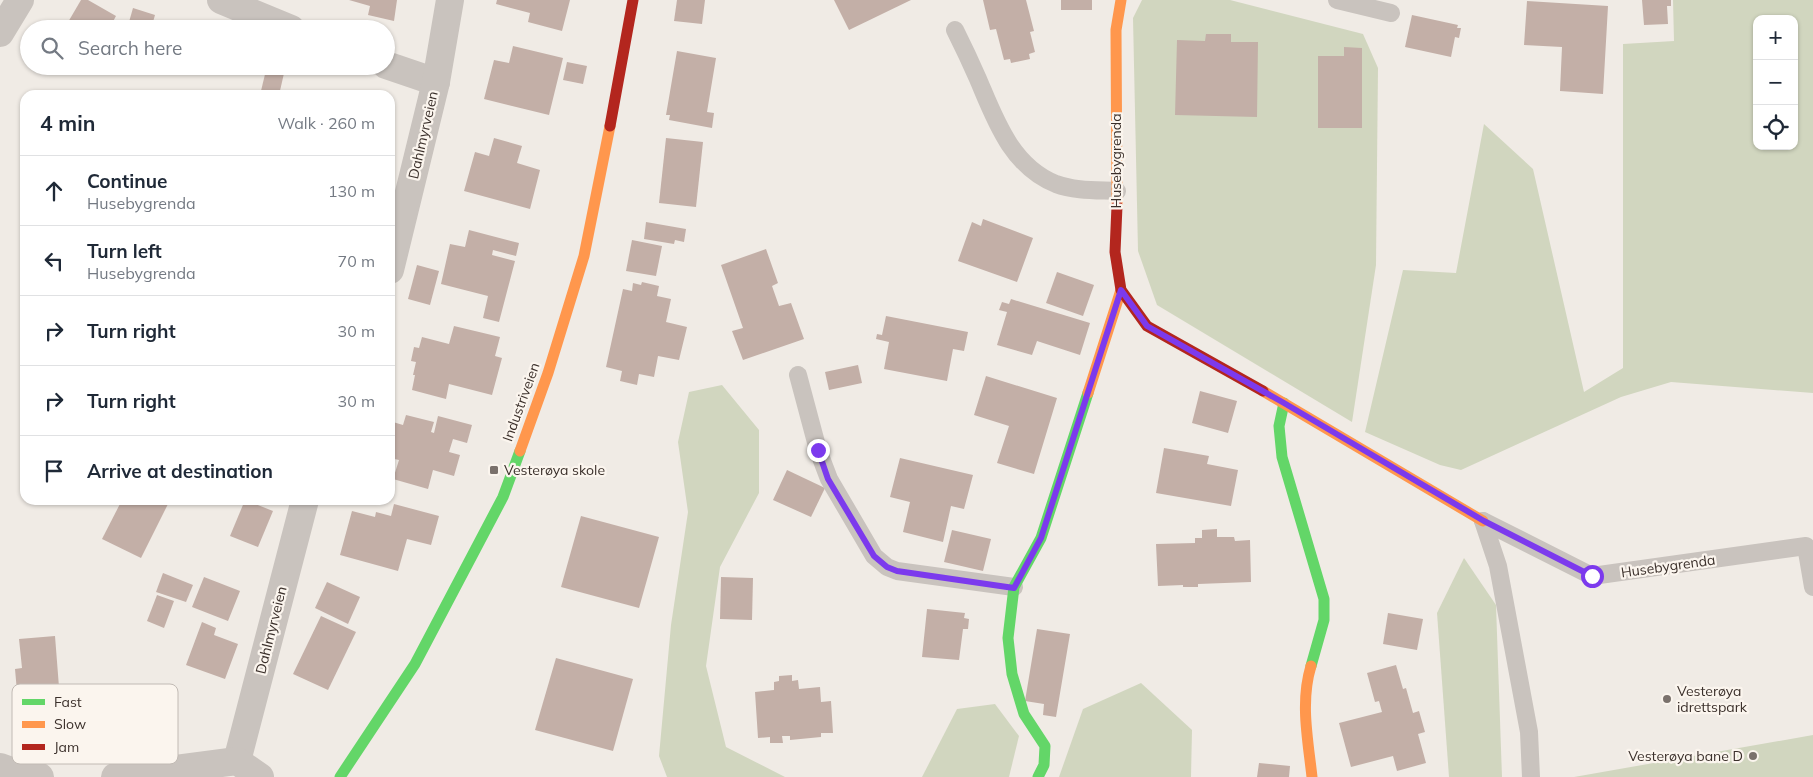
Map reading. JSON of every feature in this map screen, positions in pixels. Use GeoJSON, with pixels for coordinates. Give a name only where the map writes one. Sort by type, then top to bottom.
{"type":"FeatureCollection","features":[{"type":"Feature","properties":{"kind":"street"},"geometry":{"type":"LineString","coordinates":[[0,33],[20,0]]}},
{"type":"Feature","properties":{"kind":"street"},"geometry":{"type":"LineString","coordinates":[[221,0],[269,20]]}},
{"type":"Feature","properties":{"kind":"street","name":"Dahlmyrveien"},"geometry":{"type":"LineString","coordinates":[[395,250],[436,82],[450,0]]}},
{"type":"Feature","properties":{"kind":"street","name":"Industriveien"},"geometry":{"type":"LineString","coordinates":[[340,777],[416,664],[503,497],[548,372],[584,256],[630,23],[632,0]]}},
{"type":"Feature","properties":{"kind":"street","name":"Husebygrenda"},"geometry":{"type":"LineString","coordinates":[[1038,777],[1044,765],[1045,746],[1024,714],[1012,674],[1008,638],[1014,588],[1041,538],[1121,290],[1115,252],[1117,192],[1116,30],[1121,0]]}},
{"type":"Feature","properties":{"kind":"street"},"geometry":{"type":"LineString","coordinates":[[395,68],[436,82]]}},
{"type":"Feature","properties":{"kind":"street","name":"Husebygrenda"},"geometry":{"type":"LineString","coordinates":[[1121,290],[1147,326],[1284,403],[1484,521]]}},
{"type":"Feature","properties":{"kind":"street"},"geometry":{"type":"LineString","coordinates":[[1284,403],[1279,426],[1282,457],[1324,599],[1324,620],[1305,692],[1312,777]]}},
{"type":"Feature","properties":{"kind":"street","name":"Dahlmyrveien"},"geometry":{"type":"LineString","coordinates":[[237,761],[304,505]]}},
{"type":"Feature","properties":{"kind":"street"},"geometry":{"type":"LineString","coordinates":[[115,777],[237,761],[260,777]]}},
{"type":"Feature","properties":{"kind":"street"},"geometry":{"type":"LineString","coordinates":[[0,767],[22,775],[40,777]]}},
{"type":"Feature","properties":{"kind":"lane"},"geometry":{"type":"LineString","coordinates":[[1337,0],[1391,13]]}},
{"type":"Feature","properties":{"kind":"lane"},"geometry":{"type":"LineString","coordinates":[[955,30],[997,124],[1007,142],[1028,166],[1045,178],[1068,188],[1117,192]]}},
{"type":"Feature","properties":{"kind":"lane"},"geometry":{"type":"LineString","coordinates":[[798,376],[828,479],[874,556],[887,567],[897,571],[1014,588]]}},
{"type":"Feature","properties":{"kind":"lane"},"geometry":{"type":"LineString","coordinates":[[1484,521],[1498,566],[1528,723],[1531,777]]}},
{"type":"Feature","properties":{"kind":"lane","name":"Husebygrenda"},"geometry":{"type":"LineString","coordinates":[[1484,521],[1592,576],[1806,546],[1813,588]]}},
{"type":"Feature","properties":{"kind":"green space"},"geometry":{"type":"Polygon","coordinates":[[[1142,0],[1230,0],[1363,34],[1378,68],[1376,265],[1352,422],[1157,305],[1138,251],[1133,18],[1142,0]]]}},
{"type":"Feature","properties":{"kind":"green space"},"geometry":{"type":"Polygon","coordinates":[[[1673,0],[1813,0],[1813,393],[1671,382],[1621,397],[1461,470],[1440,465],[1365,432],[1403,270],[1456,273],[1484,124],[1533,169],[1584,392],[1623,368],[1623,44],[1674,41],[1673,0]]]}},
{"type":"Feature","properties":{"kind":"green space"},"geometry":{"type":"Polygon","coordinates":[[[722,385],[759,430],[759,493],[720,567],[706,666],[726,747],[785,777],[667,777],[659,756],[671,625],[688,512],[678,442],[689,392],[722,385]]]}},
{"type":"Feature","properties":{"kind":"green space"},"geometry":{"type":"Polygon","coordinates":[[[1464,558],[1496,605],[1502,777],[1449,777],[1437,613],[1464,558]]]}},
{"type":"Feature","properties":{"kind":"green space"},"geometry":{"type":"Polygon","coordinates":[[[1141,683],[1192,730],[1191,777],[1059,777],[1083,709],[1141,683]]]}},
{"type":"Feature","properties":{"kind":"green space"},"geometry":{"type":"Polygon","coordinates":[[[995,704],[1019,736],[1009,777],[922,777],[957,709],[995,704]]]}},
{"type":"Feature","properties":{"kind":"green space","name":"Vesterøya bane D"},"geometry":{"type":"Polygon","coordinates":[[[1813,735],[1813,777],[1574,777],[1813,735]]]}},
{"type":"Feature","properties":{"kind":"building"},"geometry":{"type":"Polygon","coordinates":[[[81,0],[88,0],[116,16],[114,20],[69,20],[81,0]]]}},
{"type":"Feature","properties":{"kind":"building"},"geometry":{"type":"Polygon","coordinates":[[[349,0],[397,0],[394,20],[368,15],[370,6],[349,0]]]}},
{"type":"Feature","properties":{"kind":"building"},"geometry":{"type":"Polygon","coordinates":[[[497,0],[570,0],[562,31],[528,22],[530,13],[496,4],[497,0]]]}},
{"type":"Feature","properties":{"kind":"building"},"geometry":{"type":"Polygon","coordinates":[[[677,0],[705,0],[702,24],[674,21],[677,0]]]}},
{"type":"Feature","properties":{"kind":"building"},"geometry":{"type":"Polygon","coordinates":[[[834,0],[911,0],[849,30],[834,0]]]}},
{"type":"Feature","properties":{"kind":"building"},"geometry":{"type":"Polygon","coordinates":[[[983,0],[1026,0],[1034,31],[1030,32],[1035,52],[1029,54],[1030,59],[1011,63],[1010,59],[1004,60],[996,29],[990,30],[983,0]]]}},
{"type":"Feature","properties":{"kind":"building"},"geometry":{"type":"Polygon","coordinates":[[[1061,0],[1092,0],[1092,10],[1061,10],[1061,0]]]}},
{"type":"Feature","properties":{"kind":"building"},"geometry":{"type":"Polygon","coordinates":[[[1642,0],[1671,0],[1671,6],[1667,6],[1668,24],[1644,25],[1642,0]]]}},
{"type":"Feature","properties":{"kind":"building"},"geometry":{"type":"Polygon","coordinates":[[[1527,1],[1608,6],[1603,94],[1560,91],[1562,47],[1524,45],[1527,1]]]}},
{"type":"Feature","properties":{"kind":"building"},"geometry":{"type":"Polygon","coordinates":[[[133,8],[155,15],[154,20],[130,20],[133,8]]]}},
{"type":"Feature","properties":{"kind":"building"},"geometry":{"type":"Polygon","coordinates":[[[1412,15],[1458,25],[1457,28],[1461,28],[1459,38],[1455,37],[1451,57],[1405,47],[1412,15]]]}},
{"type":"Feature","properties":{"kind":"building"},"geometry":{"type":"Polygon","coordinates":[[[1206,34],[1231,34],[1231,42],[1258,42],[1257,117],[1175,115],[1177,40],[1205,41],[1206,34]]]}},
{"type":"Feature","properties":{"kind":"building"},"geometry":{"type":"Polygon","coordinates":[[[513,46],[563,58],[549,115],[484,99],[494,60],[509,63],[513,46]]]}},
{"type":"Feature","properties":{"kind":"building"},"geometry":{"type":"Polygon","coordinates":[[[1344,47],[1362,48],[1362,128],[1318,128],[1318,56],[1344,56],[1344,47]]]}},
{"type":"Feature","properties":{"kind":"building"},"geometry":{"type":"Polygon","coordinates":[[[677,51],[716,58],[707,112],[714,113],[712,128],[669,120],[670,115],[666,115],[677,51]]]}},
{"type":"Feature","properties":{"kind":"building"},"geometry":{"type":"Polygon","coordinates":[[[567,62],[587,66],[583,84],[563,80],[567,62]]]}},
{"type":"Feature","properties":{"kind":"building"},"geometry":{"type":"Polygon","coordinates":[[[265,75],[284,75],[280,90],[261,90],[265,75]]]}},
{"type":"Feature","properties":{"kind":"building"},"geometry":{"type":"Polygon","coordinates":[[[494,138],[522,146],[517,163],[540,170],[530,209],[464,191],[475,152],[489,156],[494,138]]]}},
{"type":"Feature","properties":{"kind":"building"},"geometry":{"type":"Polygon","coordinates":[[[666,138],[703,142],[696,207],[659,203],[666,138]]]}},
{"type":"Feature","properties":{"kind":"building"},"geometry":{"type":"Polygon","coordinates":[[[983,219],[1033,238],[1017,282],[958,261],[972,222],[981,226],[983,219]]]}},
{"type":"Feature","properties":{"kind":"building"},"geometry":{"type":"Polygon","coordinates":[[[646,222],[686,229],[684,242],[675,240],[674,244],[644,239],[646,222]]]}},
{"type":"Feature","properties":{"kind":"building"},"geometry":{"type":"Polygon","coordinates":[[[469,230],[519,243],[516,256],[493,250],[492,255],[515,261],[499,322],[483,318],[488,296],[441,284],[450,244],[465,247],[469,230]]]}},
{"type":"Feature","properties":{"kind":"building"},"geometry":{"type":"Polygon","coordinates":[[[632,240],[662,246],[656,276],[626,271],[632,240]]]}},
{"type":"Feature","properties":{"kind":"building"},"geometry":{"type":"Polygon","coordinates":[[[766,249],[778,283],[772,286],[779,306],[791,303],[804,339],[743,360],[732,331],[743,328],[721,265],[766,249]]]}},
{"type":"Feature","properties":{"kind":"building"},"geometry":{"type":"Polygon","coordinates":[[[417,265],[439,271],[430,305],[408,299],[417,265]]]}},
{"type":"Feature","properties":{"kind":"building"},"geometry":{"type":"Polygon","coordinates":[[[1057,272],[1094,285],[1083,316],[1046,303],[1057,272]]]}},
{"type":"Feature","properties":{"kind":"building"},"geometry":{"type":"Polygon","coordinates":[[[642,282],[659,286],[657,296],[671,299],[666,322],[687,327],[679,360],[658,356],[654,377],[639,374],[637,385],[620,381],[622,371],[606,367],[623,289],[632,291],[633,283],[641,285],[642,282]]]}},
{"type":"Feature","properties":{"kind":"building"},"geometry":{"type":"Polygon","coordinates":[[[1011,299],[1090,323],[1080,355],[1037,341],[1032,355],[997,345],[1007,312],[999,310],[1002,302],[1009,304],[1011,299]]]}},
{"type":"Feature","properties":{"kind":"building"},"geometry":{"type":"Polygon","coordinates":[[[886,316],[968,332],[964,351],[953,349],[947,381],[884,369],[889,342],[876,339],[877,334],[882,335],[886,316]]]}},
{"type":"Feature","properties":{"kind":"building"},"geometry":{"type":"Polygon","coordinates":[[[454,326],[500,337],[495,356],[502,358],[492,395],[449,384],[446,399],[412,390],[416,362],[411,361],[414,347],[419,348],[422,337],[449,344],[454,326]]]}},
{"type":"Feature","properties":{"kind":"building"},"geometry":{"type":"Polygon","coordinates":[[[858,365],[862,383],[829,390],[825,372],[858,365]]]}},
{"type":"Feature","properties":{"kind":"building"},"geometry":{"type":"Polygon","coordinates":[[[986,376],[1057,398],[1034,474],[997,463],[1009,426],[974,415],[986,376]]]}},
{"type":"Feature","properties":{"kind":"building"},"geometry":{"type":"Polygon","coordinates":[[[1200,391],[1237,401],[1228,433],[1192,423],[1200,391]]]}},
{"type":"Feature","properties":{"kind":"building"},"geometry":{"type":"Polygon","coordinates":[[[406,415],[434,422],[431,432],[434,433],[438,416],[472,425],[467,443],[453,439],[449,452],[460,455],[454,476],[433,470],[428,489],[395,480],[399,460],[395,459],[395,423],[403,425],[406,415]]]}},
{"type":"Feature","properties":{"kind":"building"},"geometry":{"type":"Polygon","coordinates":[[[1164,448],[1209,456],[1207,464],[1238,470],[1231,506],[1156,493],[1164,448]]]}},
{"type":"Feature","properties":{"kind":"building"},"geometry":{"type":"Polygon","coordinates":[[[900,458],[973,475],[964,509],[951,506],[943,542],[903,532],[910,502],[890,497],[900,458]]]}},
{"type":"Feature","properties":{"kind":"building"},"geometry":{"type":"Polygon","coordinates":[[[787,470],[825,488],[811,517],[773,500],[787,470]]]}},
{"type":"Feature","properties":{"kind":"building"},"geometry":{"type":"Polygon","coordinates":[[[395,504],[439,516],[431,545],[407,539],[398,571],[340,555],[352,511],[375,517],[376,512],[391,516],[395,504]]]}},
{"type":"Feature","properties":{"kind":"building"},"geometry":{"type":"Polygon","coordinates":[[[119,505],[168,505],[141,558],[102,539],[119,505]]]}},
{"type":"Feature","properties":{"kind":"building"},"geometry":{"type":"Polygon","coordinates":[[[243,505],[258,505],[273,511],[258,547],[230,536],[243,505]]]}},
{"type":"Feature","properties":{"kind":"building"},"geometry":{"type":"Polygon","coordinates":[[[581,516],[659,537],[639,608],[561,587],[581,516]]]}},
{"type":"Feature","properties":{"kind":"building"},"geometry":{"type":"Polygon","coordinates":[[[1217,529],[1217,537],[1234,537],[1235,541],[1250,540],[1251,582],[1198,584],[1198,587],[1183,587],[1183,585],[1158,586],[1156,544],[1195,543],[1195,538],[1202,538],[1202,530],[1217,529]]]}},
{"type":"Feature","properties":{"kind":"building"},"geometry":{"type":"Polygon","coordinates":[[[952,530],[991,539],[983,571],[944,562],[952,530]]]}},
{"type":"Feature","properties":{"kind":"building"},"geometry":{"type":"Polygon","coordinates":[[[163,573],[193,585],[186,602],[156,592],[163,573]]]}},
{"type":"Feature","properties":{"kind":"building"},"geometry":{"type":"Polygon","coordinates":[[[204,577],[240,591],[228,621],[192,607],[204,577]]]}},
{"type":"Feature","properties":{"kind":"building"},"geometry":{"type":"Polygon","coordinates":[[[721,577],[753,578],[752,620],[720,619],[721,577]]]}},
{"type":"Feature","properties":{"kind":"building"},"geometry":{"type":"Polygon","coordinates":[[[327,582],[360,597],[348,624],[315,608],[327,582]]]}},
{"type":"Feature","properties":{"kind":"building"},"geometry":{"type":"Polygon","coordinates":[[[157,595],[174,601],[164,628],[147,621],[157,595]]]}},
{"type":"Feature","properties":{"kind":"building"},"geometry":{"type":"Polygon","coordinates":[[[927,609],[965,613],[964,618],[969,619],[968,629],[963,629],[959,660],[922,657],[927,609]]]}},
{"type":"Feature","properties":{"kind":"building"},"geometry":{"type":"Polygon","coordinates":[[[1388,613],[1423,619],[1417,650],[1383,644],[1388,613]]]}},
{"type":"Feature","properties":{"kind":"building"},"geometry":{"type":"Polygon","coordinates":[[[321,616],[356,632],[328,690],[293,674],[321,616]]]}},
{"type":"Feature","properties":{"kind":"building"},"geometry":{"type":"Polygon","coordinates":[[[202,622],[216,628],[214,635],[238,644],[225,679],[186,665],[202,622]]]}},
{"type":"Feature","properties":{"kind":"building"},"geometry":{"type":"Polygon","coordinates":[[[1037,629],[1070,634],[1056,717],[1043,715],[1044,704],[1025,701],[1037,629]]]}},
{"type":"Feature","properties":{"kind":"building"},"geometry":{"type":"Polygon","coordinates":[[[55,636],[59,684],[16,684],[15,669],[22,668],[19,639],[55,636]]]}},
{"type":"Feature","properties":{"kind":"building"},"geometry":{"type":"Polygon","coordinates":[[[556,658],[633,679],[613,751],[535,730],[556,658]]]}},
{"type":"Feature","properties":{"kind":"building"},"geometry":{"type":"Polygon","coordinates":[[[1396,665],[1403,689],[1406,688],[1413,713],[1419,711],[1425,732],[1418,734],[1426,763],[1397,771],[1393,756],[1351,767],[1339,723],[1382,712],[1379,701],[1375,702],[1367,673],[1396,665]]]}},
{"type":"Feature","properties":{"kind":"building"},"geometry":{"type":"Polygon","coordinates":[[[792,675],[792,681],[798,680],[799,689],[820,687],[821,702],[831,701],[833,733],[821,733],[821,737],[790,740],[790,736],[782,736],[783,743],[770,743],[770,737],[758,738],[755,692],[774,690],[774,682],[779,681],[779,676],[792,675]]]}},
{"type":"Feature","properties":{"kind":"building"},"geometry":{"type":"Polygon","coordinates":[[[1259,763],[1290,766],[1289,777],[1257,777],[1259,763]]]}},
{"type":"Feature","properties":{"kind":"traffic: fast"},"geometry":{"type":"LineString","coordinates":[[1038,777],[1044,765],[1045,746],[1024,714],[1012,674],[1008,638],[1014,587],[1041,538],[1088,393]]}},
{"type":"Feature","properties":{"kind":"traffic: fast"},"geometry":{"type":"LineString","coordinates":[[1284,403],[1279,426],[1282,457],[1324,599],[1324,620],[1311,666]]}},
{"type":"Feature","properties":{"kind":"traffic: fast"},"geometry":{"type":"LineString","coordinates":[[340,777],[415,664],[503,497],[520,451]]}},
{"type":"Feature","properties":{"kind":"traffic: slow"},"geometry":{"type":"LineString","coordinates":[[1117,206],[1116,30],[1121,0]]}},
{"type":"Feature","properties":{"kind":"traffic: slow"},"geometry":{"type":"LineString","coordinates":[[520,451],[548,373],[584,256],[610,126]]}},
{"type":"Feature","properties":{"kind":"traffic: slow"},"geometry":{"type":"LineString","coordinates":[[1088,393],[1121,290]]}},
{"type":"Feature","properties":{"kind":"traffic: slow"},"geometry":{"type":"LineString","coordinates":[[1263,391],[1483,521]]}},
{"type":"Feature","properties":{"kind":"traffic: slow"},"geometry":{"type":"LineString","coordinates":[[1311,666],[1305,707],[1312,777]]}},
{"type":"Feature","properties":{"kind":"traffic: jam"},"geometry":{"type":"LineString","coordinates":[[610,126],[633,0]]}},
{"type":"Feature","properties":{"kind":"traffic: jam"},"geometry":{"type":"LineString","coordinates":[[1117,206],[1115,252],[1121,290],[1147,326],[1263,391]]}},
{"type":"Feature","properties":{"kind":"place","name":"Vesterøya skole"},"geometry":{"type":"Point","coordinates":[494,470]}},
{"type":"Feature","properties":{"kind":"place","name":"Vesterøya idrettspark"},"geometry":{"type":"Point","coordinates":[1667,699]}},
{"type":"Feature","properties":{"kind":"place","name":"Vesterøya bane D"},"geometry":{"type":"Point","coordinates":[1753,756]}},
{"type":"Feature","properties":{"kind":"route"},"geometry":{"type":"LineString","coordinates":[[818,450],[828,479],[874,556],[887,567],[897,571],[1014,588],[1041,538],[1121,290],[1147,326],[1284,403],[1484,521],[1592,576]]}}]}
